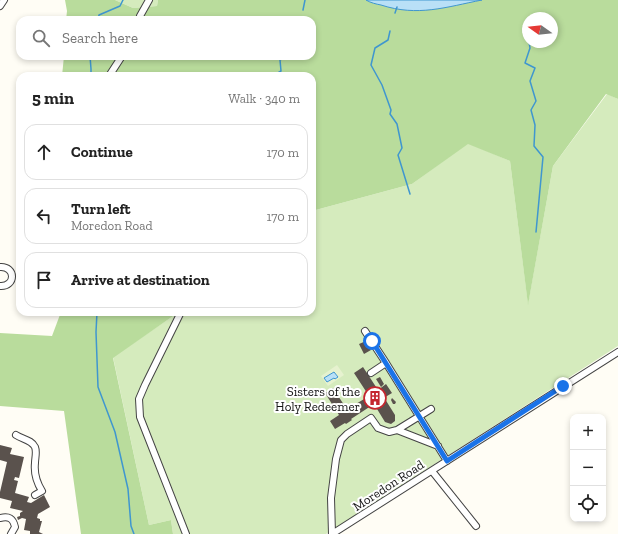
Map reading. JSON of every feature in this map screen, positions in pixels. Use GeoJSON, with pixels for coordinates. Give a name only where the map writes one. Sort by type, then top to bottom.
{"type":"FeatureCollection","features":[{"type":"Feature","properties":{"kind":"street"},"geometry":{"type":"LineString","coordinates":[[0,6],[4,0]]}},
{"type":"Feature","properties":{"kind":"street"},"geometry":{"type":"LineString","coordinates":[[140,16],[149,0]]}},
{"type":"Feature","properties":{"kind":"street"},"geometry":{"type":"LineString","coordinates":[[112,72],[119,60]]}},
{"type":"Feature","properties":{"kind":"street"},"geometry":{"type":"LineString","coordinates":[[0,267],[4,266],[8,268],[12,278],[6,286],[0,286]]}},
{"type":"Feature","properties":{"kind":"street"},"geometry":{"type":"LineString","coordinates":[[180,316],[145,384],[139,399],[139,405],[140,417],[186,534]]}},
{"type":"Feature","properties":{"kind":"street"},"geometry":{"type":"LineString","coordinates":[[365,331],[447,461]]}},
{"type":"Feature","properties":{"kind":"street","name":"Moredon Road"},"geometry":{"type":"LineString","coordinates":[[332,534],[618,352]]}},
{"type":"Feature","properties":{"kind":"street"},"geometry":{"type":"LineString","coordinates":[[371,373],[386,363]]}},
{"type":"Feature","properties":{"kind":"street"},"geometry":{"type":"LineString","coordinates":[[332,534],[331,498],[336,459],[341,440],[347,434],[371,418],[378,428],[389,432],[398,430],[431,409]]}},
{"type":"Feature","properties":{"kind":"street"},"geometry":{"type":"LineString","coordinates":[[398,430],[438,446]]}},
{"type":"Feature","properties":{"kind":"street"},"geometry":{"type":"LineString","coordinates":[[16,435],[30,442],[35,447],[36,454],[34,464],[38,485],[42,491],[34,496]]}},
{"type":"Feature","properties":{"kind":"street"},"geometry":{"type":"LineString","coordinates":[[432,471],[476,526]]}},
{"type":"Feature","properties":{"kind":"street"},"geometry":{"type":"LineString","coordinates":[[0,518],[11,518],[14,522],[15,527],[12,534]]}},
{"type":"Feature","properties":{"kind":"green space"},"geometry":{"type":"Polygon","coordinates":[[[65,0],[115,0],[133,8],[157,6],[158,0],[366,0],[469,2],[482,0],[618,0],[618,99],[606,94],[553,166],[528,305],[510,161],[468,144],[412,184],[316,210],[316,72],[62,72],[64,60],[316,60],[316,16],[66,16],[65,0]]]}},
{"type":"Feature","properties":{"kind":"green space"},"geometry":{"type":"Polygon","coordinates":[[[115,0],[158,0],[157,6],[133,8],[115,0]]]}},
{"type":"Feature","properties":{"kind":"green space"},"geometry":{"type":"Polygon","coordinates":[[[607,94],[618,99],[618,346],[326,534],[173,534],[171,520],[149,525],[113,357],[173,316],[316,316],[316,210],[412,184],[468,143],[510,161],[528,304],[553,166],[607,94]]]}},
{"type":"Feature","properties":{"kind":"green space"},"geometry":{"type":"Polygon","coordinates":[[[60,316],[173,316],[113,358],[149,525],[171,520],[173,534],[81,534],[64,411],[0,406],[0,333],[52,336],[60,316]]]}},
{"type":"Feature","properties":{"kind":"green space"},"geometry":{"type":"Polygon","coordinates":[[[337,365],[344,375],[328,386],[321,376],[337,365]]]}},
{"type":"Feature","properties":{"kind":"water"},"geometry":{"type":"Polygon","coordinates":[[[366,0],[482,0],[444,8],[420,11],[394,9],[366,0]]]}},
{"type":"Feature","properties":{"kind":"water"},"geometry":{"type":"Polygon","coordinates":[[[334,372],[338,377],[327,382],[324,378],[334,372]]]}},
{"type":"Feature","properties":{"kind":"building"},"geometry":{"type":"Polygon","coordinates":[[[366,341],[371,350],[364,354],[359,344],[366,341]]]}},
{"type":"Feature","properties":{"kind":"building","name":"Sisters of the Holy Redeemer"},"geometry":{"type":"Polygon","coordinates":[[[363,367],[378,390],[386,384],[392,393],[382,399],[383,401],[385,399],[395,415],[395,421],[391,424],[385,422],[374,404],[346,424],[345,423],[335,429],[330,421],[339,415],[325,393],[333,388],[346,408],[349,406],[351,407],[369,396],[354,373],[363,367]]]}},
{"type":"Feature","properties":{"kind":"building"},"geometry":{"type":"Polygon","coordinates":[[[380,377],[384,384],[381,387],[376,379],[380,377]]]}},
{"type":"Feature","properties":{"kind":"building"},"geometry":{"type":"Polygon","coordinates":[[[392,398],[396,402],[395,404],[393,404],[391,400],[392,398]]]}},
{"type":"Feature","properties":{"kind":"building"},"geometry":{"type":"Polygon","coordinates":[[[0,445],[12,448],[10,454],[24,457],[19,478],[15,477],[14,480],[18,481],[15,493],[29,497],[27,502],[31,503],[44,495],[50,507],[38,514],[37,518],[42,521],[39,532],[43,534],[30,534],[30,531],[24,530],[26,519],[22,518],[18,520],[17,517],[20,516],[20,513],[23,511],[10,508],[12,501],[0,498],[7,462],[0,460],[0,445]]]}},
{"type":"Feature","properties":{"kind":"waterway"},"geometry":{"type":"LineString","coordinates":[[99,16],[120,6],[123,0]]}},
{"type":"Feature","properties":{"kind":"waterway"},"geometry":{"type":"LineString","coordinates":[[303,10],[305,0]]}},
{"type":"Feature","properties":{"kind":"waterway"},"geometry":{"type":"LineString","coordinates":[[395,13],[397,7]]}},
{"type":"Feature","properties":{"kind":"waterway"},"geometry":{"type":"LineString","coordinates":[[390,31],[388,40],[375,48],[371,65],[382,85],[391,110],[390,114],[397,124],[402,148],[398,155],[410,194]]}},
{"type":"Feature","properties":{"kind":"waterway"},"geometry":{"type":"LineString","coordinates":[[530,48],[525,63],[535,68],[530,81],[536,101],[531,110],[535,125],[534,146],[543,157],[536,232]]}},
{"type":"Feature","properties":{"kind":"waterway"},"geometry":{"type":"LineString","coordinates":[[90,60],[91,72]]}},
{"type":"Feature","properties":{"kind":"waterway"},"geometry":{"type":"LineString","coordinates":[[279,72],[281,71],[280,60]]}},
{"type":"Feature","properties":{"kind":"waterway"},"geometry":{"type":"LineString","coordinates":[[97,316],[98,387],[115,432],[128,489],[131,526],[134,534]]}},
{"type":"Feature","properties":{"kind":"place","name":"Sisters of the Holy Redeemer"},"geometry":{"type":"Point","coordinates":[375,398]}},
{"type":"Feature","properties":{"kind":"route"},"geometry":{"type":"LineString","coordinates":[[372,341],[447,461],[563,386]]}}]}
